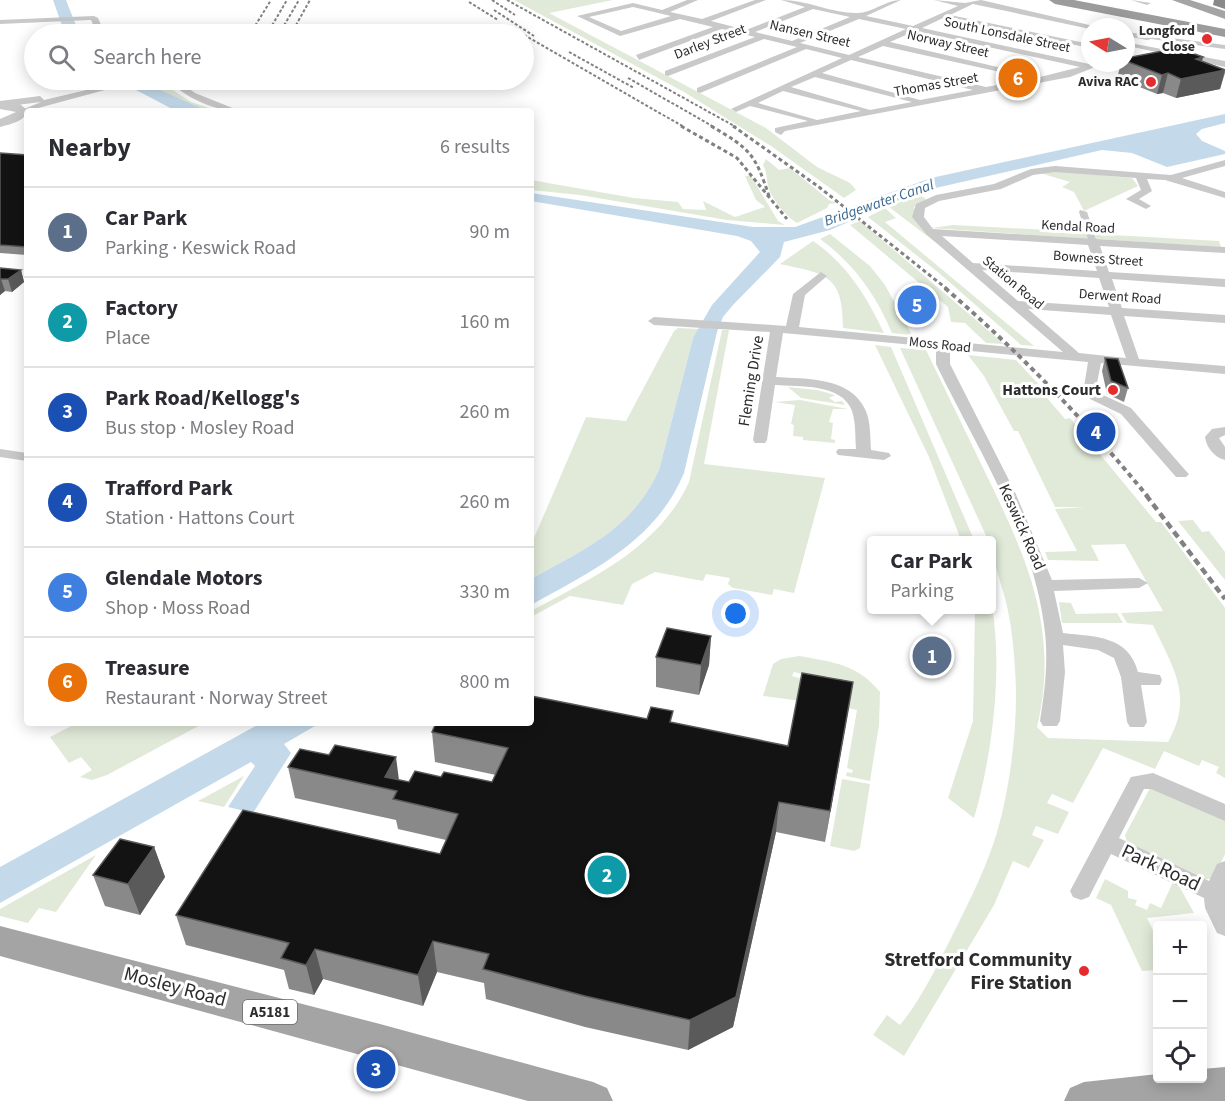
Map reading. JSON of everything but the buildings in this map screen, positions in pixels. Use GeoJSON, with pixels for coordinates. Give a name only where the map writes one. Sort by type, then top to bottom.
{"type":"FeatureCollection","features":[{"type":"Feature","properties":{"kind":"highway"},"geometry":{"type":"LineString","coordinates":[[1055,0],[1225,32]]}},
{"type":"Feature","properties":{"kind":"main road"},"geometry":{"type":"LineString","coordinates":[[1178,0],[1225,15]]}},
{"type":"Feature","properties":{"kind":"main road","name":"Mosley Road"},"geometry":{"type":"LineString","coordinates":[[0,940],[368,1038],[593,1101]]}},
{"type":"Feature","properties":{"kind":"main road"},"geometry":{"type":"LineString","coordinates":[[1084,1101],[1225,1085]]}},
{"type":"Feature","properties":{"kind":"street"},"geometry":{"type":"LineString","coordinates":[[660,13],[694,0]]}},
{"type":"Feature","properties":{"kind":"street"},"geometry":{"type":"LineString","coordinates":[[701,22],[762,0]]}},
{"type":"Feature","properties":{"kind":"street","name":"South Lonsdale Street"},"geometry":{"type":"LineString","coordinates":[[784,0],[1081,62]]}},
{"type":"Feature","properties":{"kind":"street"},"geometry":{"type":"LineString","coordinates":[[791,44],[897,0]]}},
{"type":"Feature","properties":{"kind":"street"},"geometry":{"type":"LineString","coordinates":[[938,0],[971,3],[1081,24]]}},
{"type":"Feature","properties":{"kind":"street"},"geometry":{"type":"LineString","coordinates":[[1135,0],[1147,3]]}},
{"type":"Feature","properties":{"kind":"street"},"geometry":{"type":"LineString","coordinates":[[736,109],[971,3]]}},
{"type":"Feature","properties":{"kind":"street","name":"Nansen Street"},"geometry":{"type":"LineString","coordinates":[[677,17],[620,34],[581,16],[629,5],[985,90]]}},
{"type":"Feature","properties":{"kind":"street"},"geometry":{"type":"LineString","coordinates":[[746,33],[813,6]]}},
{"type":"Feature","properties":{"kind":"street"},"geometry":{"type":"LineString","coordinates":[[944,15],[1081,44]]}},
{"type":"Feature","properties":{"kind":"street"},"geometry":{"type":"LineString","coordinates":[[0,21],[96,19],[98,24]]}},
{"type":"Feature","properties":{"kind":"street"},"geometry":{"type":"LineString","coordinates":[[1135,44],[1174,23]]}},
{"type":"Feature","properties":{"kind":"street"},"geometry":{"type":"LineString","coordinates":[[639,57],[720,27]]}},
{"type":"Feature","properties":{"kind":"street"},"geometry":{"type":"LineString","coordinates":[[1135,35],[1225,47]]}},
{"type":"Feature","properties":{"kind":"street","name":"Darley Street"},"geometry":{"type":"LineString","coordinates":[[668,72],[762,37]]}},
{"type":"Feature","properties":{"kind":"street","name":"Norway Street"},"geometry":{"type":"LineString","coordinates":[[882,43],[1043,79]]}},
{"type":"Feature","properties":{"kind":"street"},"geometry":{"type":"LineString","coordinates":[[700,90],[806,47]]}},
{"type":"Feature","properties":{"kind":"street"},"geometry":{"type":"LineString","coordinates":[[1135,48],[1225,64]]}},
{"type":"Feature","properties":{"kind":"street","name":"Thomas Street"},"geometry":{"type":"LineString","coordinates":[[781,132],[778,130],[1043,79],[1081,69]]}},
{"type":"Feature","properties":{"kind":"street"},"geometry":{"type":"LineString","coordinates":[[815,74],[920,102]]}},
{"type":"Feature","properties":{"kind":"street"},"geometry":{"type":"LineString","coordinates":[[783,88],[870,111]]}},
{"type":"Feature","properties":{"kind":"street"},"geometry":{"type":"LineString","coordinates":[[36,108],[44,102],[91,90]]}},
{"type":"Feature","properties":{"kind":"street"},"geometry":{"type":"LineString","coordinates":[[185,90],[192,95],[228,108]]}},
{"type":"Feature","properties":{"kind":"street"},"geometry":{"type":"LineString","coordinates":[[0,104],[74,94]]}},
{"type":"Feature","properties":{"kind":"street"},"geometry":{"type":"LineString","coordinates":[[749,103],[816,121]]}},
{"type":"Feature","properties":{"kind":"street"},"geometry":{"type":"LineString","coordinates":[[0,104],[16,106],[22,110],[24,117],[0,123]]}},
{"type":"Feature","properties":{"kind":"street"},"geometry":{"type":"LineString","coordinates":[[930,232],[917,212],[924,203],[942,197],[992,189],[1035,171],[1076,169],[1141,177],[1172,177],[1225,163]]}},
{"type":"Feature","properties":{"kind":"street"},"geometry":{"type":"LineString","coordinates":[[1141,177],[1147,190],[1131,199],[1146,206]]}},
{"type":"Feature","properties":{"kind":"street"},"geometry":{"type":"LineString","coordinates":[[1172,177],[1225,195]]}},
{"type":"Feature","properties":{"kind":"street"},"geometry":{"type":"LineString","coordinates":[[1083,212],[1134,363]]}},
{"type":"Feature","properties":{"kind":"street","name":"Kendal Road"},"geometry":{"type":"LineString","coordinates":[[930,232],[1225,250]]}},
{"type":"Feature","properties":{"kind":"street","name":"Station Road"},"geometry":{"type":"LineString","coordinates":[[930,232],[1072,353],[1073,358]]}},
{"type":"Feature","properties":{"kind":"street","name":"Bowness Street"},"geometry":{"type":"LineString","coordinates":[[970,266],[1225,282]]}},
{"type":"Feature","properties":{"kind":"street"},"geometry":{"type":"LineString","coordinates":[[792,330],[799,294],[821,280]]}},
{"type":"Feature","properties":{"kind":"street","name":"Derwent Road"},"geometry":{"type":"LineString","coordinates":[[1014,304],[1225,319]]}},
{"type":"Feature","properties":{"kind":"street","name":"Moss Road"},"geometry":{"type":"LineString","coordinates":[[654,321],[777,328],[1094,360],[1225,370]]}},
{"type":"Feature","properties":{"kind":"street","name":"Fleming Drive"},"geometry":{"type":"LineString","coordinates":[[761,440],[777,328]]}},
{"type":"Feature","properties":{"kind":"street","name":"Keswick Road"},"geometry":{"type":"LineString","coordinates":[[943,345],[943,364],[1028,532],[1046,586],[1054,638],[1056,684],[1050,721]]}},
{"type":"Feature","properties":{"kind":"street"},"geometry":{"type":"LineString","coordinates":[[1094,360],[1096,365],[1090,382],[1095,396],[1103,403],[1127,412],[1159,455],[1181,474]]}},
{"type":"Feature","properties":{"kind":"street"},"geometry":{"type":"LineString","coordinates":[[769,381],[819,386],[849,397],[858,411],[864,454]]}},
{"type":"Feature","properties":{"kind":"street"},"geometry":{"type":"LineString","coordinates":[[1225,430],[1217,432],[1212,437],[1213,443],[1225,456]]}},
{"type":"Feature","properties":{"kind":"street"},"geometry":{"type":"LineString","coordinates":[[843,452],[884,456]]}},
{"type":"Feature","properties":{"kind":"street"},"geometry":{"type":"LineString","coordinates":[[0,453],[24,457]]}},
{"type":"Feature","properties":{"kind":"street"},"geometry":{"type":"LineString","coordinates":[[1046,586],[1116,580],[1139,584]]}},
{"type":"Feature","properties":{"kind":"street"},"geometry":{"type":"LineString","coordinates":[[1054,638],[1116,648],[1125,656],[1137,722]]}},
{"type":"Feature","properties":{"kind":"street"},"geometry":{"type":"LineString","coordinates":[[1130,678],[1153,680]]}},
{"type":"Feature","properties":{"kind":"street","name":"Park Road"},"geometry":{"type":"LineString","coordinates":[[1082,891],[1136,785],[1142,780],[1159,784],[1225,813]]}},
{"type":"Feature","properties":{"kind":"street","name":"Park Road"},"geometry":{"type":"LineString","coordinates":[[1107,842],[1214,893]]}},
{"type":"Feature","properties":{"kind":"street","name":"Park Road"},"geometry":{"type":"LineString","coordinates":[[1225,870],[1214,893],[1216,908],[1225,926]]}},
{"type":"Feature","properties":{"kind":"green space"},"geometry":{"type":"Polygon","coordinates":[[[514,0],[613,0],[549,13],[766,128],[817,167],[850,183],[856,190],[844,198],[771,146],[684,92],[514,0]]]}},
{"type":"Feature","properties":{"kind":"green space"},"geometry":{"type":"Polygon","coordinates":[[[158,90],[173,90],[191,102],[209,108],[198,108],[158,90]]]}},
{"type":"Feature","properties":{"kind":"green space"},"geometry":{"type":"Polygon","coordinates":[[[766,159],[779,170],[790,168],[829,200],[837,203],[829,204],[827,208],[797,223],[789,217],[771,194],[763,165],[766,159]]]}},
{"type":"Feature","properties":{"kind":"green space"},"geometry":{"type":"Polygon","coordinates":[[[1056,171],[1132,178],[1138,186],[1084,211],[1074,192],[1062,187],[1070,182],[1040,173],[1056,171]]]}},
{"type":"Feature","properties":{"kind":"green space"},"geometry":{"type":"Polygon","coordinates":[[[745,176],[751,176],[778,221],[785,225],[727,220],[580,195],[534,190],[534,181],[634,198],[678,202],[683,209],[706,210],[703,201],[735,217],[765,207],[756,200],[745,176]]]}},
{"type":"Feature","properties":{"kind":"green space"},"geometry":{"type":"Polygon","coordinates":[[[918,194],[926,199],[914,207],[916,222],[939,245],[889,207],[918,194]]]}},
{"type":"Feature","properties":{"kind":"green space"},"geometry":{"type":"Polygon","coordinates":[[[885,208],[896,218],[885,222],[1034,346],[1021,345],[939,273],[868,217],[885,208]]]}},
{"type":"Feature","properties":{"kind":"green space"},"geometry":{"type":"Polygon","coordinates":[[[860,221],[1004,344],[986,343],[965,323],[951,322],[948,307],[850,225],[860,221]]]}},
{"type":"Feature","properties":{"kind":"green space"},"geometry":{"type":"Polygon","coordinates":[[[953,225],[1087,232],[1090,239],[931,228],[953,225]]]}},
{"type":"Feature","properties":{"kind":"green space"},"geometry":{"type":"Polygon","coordinates":[[[830,234],[870,266],[885,285],[912,335],[892,333],[863,281],[820,239],[830,234]]]}},
{"type":"Feature","properties":{"kind":"green space"},"geometry":{"type":"Polygon","coordinates":[[[1095,234],[1219,241],[1221,247],[1096,239],[1095,234]]]}},
{"type":"Feature","properties":{"kind":"green space"},"geometry":{"type":"Polygon","coordinates":[[[813,241],[836,260],[855,282],[884,333],[843,328],[840,297],[829,280],[810,271],[780,264],[813,241]]]}},
{"type":"Feature","properties":{"kind":"green space"},"geometry":{"type":"Polygon","coordinates":[[[678,328],[700,329],[693,338],[659,470],[648,491],[621,523],[588,547],[534,577],[534,538],[586,417],[626,421],[674,331],[678,328]]]}},
{"type":"Feature","properties":{"kind":"green space"},"geometry":{"type":"Polygon","coordinates":[[[722,330],[729,330],[704,464],[825,478],[794,593],[774,589],[772,595],[733,588],[728,584],[730,578],[706,574],[703,581],[655,572],[632,584],[623,605],[570,596],[534,615],[534,609],[600,573],[642,543],[676,505],[689,482],[722,330]]]}},
{"type":"Feature","properties":{"kind":"green space"},"geometry":{"type":"Polygon","coordinates":[[[875,345],[891,347],[972,536],[959,536],[929,457],[875,345]]]}},
{"type":"Feature","properties":{"kind":"green space"},"geometry":{"type":"Polygon","coordinates":[[[900,348],[926,350],[1001,505],[1026,566],[1036,596],[1042,627],[1043,692],[1037,727],[1048,738],[1168,742],[1176,726],[1179,710],[1178,682],[1153,625],[1127,623],[1121,613],[1163,611],[1125,544],[1091,545],[1099,561],[1048,560],[1045,552],[1077,551],[1055,509],[1085,507],[1055,507],[1018,431],[1014,431],[984,376],[968,355],[1016,360],[1044,390],[1041,391],[1065,419],[1070,418],[1156,522],[1161,522],[1225,608],[1225,778],[1216,773],[1219,767],[1202,760],[1199,766],[1164,751],[1155,769],[1103,748],[1073,803],[1052,794],[1047,803],[1069,812],[1058,834],[1036,826],[1032,835],[1044,840],[1029,868],[1013,861],[994,905],[904,1056],[873,1035],[887,1015],[900,1025],[927,985],[984,868],[1000,823],[1009,780],[1016,712],[1014,655],[1011,626],[996,565],[996,536],[986,536],[900,348]]]}},
{"type":"Feature","properties":{"kind":"green space"},"geometry":{"type":"Polygon","coordinates":[[[788,387],[817,390],[835,395],[829,398],[835,402],[842,401],[845,405],[801,398],[788,387]]]}},
{"type":"Feature","properties":{"kind":"green space"},"geometry":{"type":"Polygon","coordinates":[[[800,400],[848,409],[833,409],[829,422],[833,423],[831,439],[835,440],[835,443],[803,440],[803,437],[793,436],[794,425],[791,424],[795,405],[775,402],[800,400]]]}},
{"type":"Feature","properties":{"kind":"green space"},"geometry":{"type":"Polygon","coordinates":[[[1193,520],[1202,532],[1209,531],[1225,552],[1225,580],[1178,521],[1193,520]]]}},
{"type":"Feature","properties":{"kind":"green space"},"geometry":{"type":"Polygon","coordinates":[[[1059,602],[1071,603],[1076,614],[1117,613],[1123,623],[1062,623],[1059,602]]]}},
{"type":"Feature","properties":{"kind":"green space"},"geometry":{"type":"Polygon","coordinates":[[[975,614],[993,614],[996,658],[994,713],[986,768],[974,818],[948,798],[973,721],[975,614]]]}},
{"type":"Feature","properties":{"kind":"green space"},"geometry":{"type":"Polygon","coordinates":[[[799,656],[853,670],[863,675],[880,692],[879,725],[870,781],[846,776],[847,772],[852,773],[853,770],[847,768],[857,710],[829,704],[840,679],[826,676],[824,680],[794,672],[792,676],[828,686],[825,704],[763,696],[773,664],[781,659],[799,656]]]}},
{"type":"Feature","properties":{"kind":"green space"},"geometry":{"type":"Polygon","coordinates":[[[71,726],[198,726],[107,775],[92,780],[80,777],[92,770],[81,757],[69,763],[50,737],[71,726]]]}},
{"type":"Feature","properties":{"kind":"green space"},"geometry":{"type":"Polygon","coordinates":[[[244,776],[224,807],[198,801],[244,776]]]}},
{"type":"Feature","properties":{"kind":"green space"},"geometry":{"type":"Polygon","coordinates":[[[842,779],[870,784],[860,848],[854,851],[830,846],[842,779]]]}},
{"type":"Feature","properties":{"kind":"green space"},"geometry":{"type":"Polygon","coordinates":[[[1150,788],[1225,818],[1225,854],[1214,878],[1203,880],[1127,842],[1125,835],[1150,788]]]}},
{"type":"Feature","properties":{"kind":"green space"},"geometry":{"type":"Polygon","coordinates":[[[96,855],[56,912],[39,908],[28,923],[0,916],[0,909],[96,855]]]}},
{"type":"Feature","properties":{"kind":"green space"},"geometry":{"type":"Polygon","coordinates":[[[1105,879],[1128,891],[1128,898],[1137,900],[1135,905],[1147,910],[1150,903],[1161,908],[1173,882],[1178,884],[1194,913],[1147,918],[1153,930],[1153,970],[1142,971],[1111,905],[1096,898],[1105,879]]]}},
{"type":"Feature","properties":{"kind":"water"},"geometry":{"type":"Polygon","coordinates":[[[53,0],[66,0],[75,24],[61,24],[53,0]]]}},
{"type":"Feature","properties":{"kind":"water"},"geometry":{"type":"Polygon","coordinates":[[[136,90],[160,90],[200,108],[170,108],[136,90]]]}},
{"type":"Feature","properties":{"kind":"water","name":"Bridgewater Canal"},"geometry":{"type":"Polygon","coordinates":[[[1225,114],[1225,123],[1202,129],[1196,134],[1202,141],[1225,151],[1225,154],[1167,167],[1132,153],[1102,150],[918,192],[830,230],[784,242],[780,257],[723,317],[717,332],[684,473],[672,497],[657,518],[620,552],[577,580],[534,603],[534,577],[588,547],[621,523],[648,491],[659,470],[693,338],[712,305],[760,252],[751,241],[737,236],[534,202],[534,193],[753,227],[795,227],[931,178],[1225,114]]]}},
{"type":"Feature","properties":{"kind":"water"},"geometry":{"type":"Polygon","coordinates":[[[256,726],[315,726],[284,744],[291,753],[253,813],[228,807],[255,766],[251,762],[0,903],[0,867],[256,726]]]}},
{"type":"Feature","properties":{"kind":"railway"},"geometry":{"type":"LineString","coordinates":[[256,24],[271,0]]}},
{"type":"Feature","properties":{"kind":"railway"},"geometry":{"type":"LineString","coordinates":[[273,24],[287,0]]}},
{"type":"Feature","properties":{"kind":"railway"},"geometry":{"type":"LineString","coordinates":[[285,24],[299,0]]}},
{"type":"Feature","properties":{"kind":"railway"},"geometry":{"type":"LineString","coordinates":[[297,24],[310,0]]}},
{"type":"Feature","properties":{"kind":"railway"},"geometry":{"type":"LineString","coordinates":[[492,0],[515,15]]}},
{"type":"Feature","properties":{"kind":"railway"},"geometry":{"type":"LineString","coordinates":[[507,0],[736,127]]}},
{"type":"Feature","properties":{"kind":"railway"},"geometry":{"type":"LineString","coordinates":[[469,2],[498,20]]}},
{"type":"Feature","properties":{"kind":"railway"},"geometry":{"type":"LineString","coordinates":[[494,10],[516,24]]}},
{"type":"Feature","properties":{"kind":"railway"},"geometry":{"type":"LineString","coordinates":[[534,41],[684,127]]}},
{"type":"Feature","properties":{"kind":"railway"},"geometry":{"type":"LineString","coordinates":[[569,52],[634,88]]}},
{"type":"Feature","properties":{"kind":"railway"},"geometry":{"type":"LineString","coordinates":[[628,78],[714,127]]}},
{"type":"Feature","properties":{"kind":"railway"},"geometry":{"type":"LineString","coordinates":[[681,126],[737,158],[770,198]]}},
{"type":"Feature","properties":{"kind":"railway"},"geometry":{"type":"LineString","coordinates":[[711,126],[744,148],[756,162],[770,198]]}},
{"type":"Feature","properties":{"kind":"railway"},"geometry":{"type":"LineString","coordinates":[[733,126],[819,187],[947,289]]}},
{"type":"Feature","properties":{"kind":"railway"},"geometry":{"type":"LineString","coordinates":[[770,198],[787,219]]}},
{"type":"Feature","properties":{"kind":"railway"},"geometry":{"type":"LineString","coordinates":[[945,288],[1051,388],[1101,441],[1148,497]]}},
{"type":"Feature","properties":{"kind":"railway"},"geometry":{"type":"LineString","coordinates":[[1146,495],[1225,599]]}},
{"type":"Feature","properties":{"kind":"place","name":"Longford Close"},"geometry":{"type":"Point","coordinates":[1207,39]}},
{"type":"Feature","properties":{"kind":"place","name":"Treasure"},"geometry":{"type":"Point","coordinates":[1018,78]}},
{"type":"Feature","properties":{"kind":"place","name":"Aviva RAC"},"geometry":{"type":"Point","coordinates":[1151,82]}},
{"type":"Feature","properties":{"kind":"place","name":"Glendale Motors"},"geometry":{"type":"Point","coordinates":[917,305]}},
{"type":"Feature","properties":{"kind":"place","name":"Hattons Court"},"geometry":{"type":"Point","coordinates":[1113,390]}},
{"type":"Feature","properties":{"kind":"place","name":"Trafford Park"},"geometry":{"type":"Point","coordinates":[1096,432]}},
{"type":"Feature","properties":{"kind":"place","name":"Car Park"},"geometry":{"type":"Point","coordinates":[932,656]}},
{"type":"Feature","properties":{"kind":"place","name":"Factory"},"geometry":{"type":"Point","coordinates":[607,875]}},
{"type":"Feature","properties":{"kind":"place","name":"Stretford Community Fire Station"},"geometry":{"type":"Point","coordinates":[1084,971]}},
{"type":"Feature","properties":{"kind":"place","name":"Park Road/Kellogg's"},"geometry":{"type":"Point","coordinates":[376,1069]}}]}
